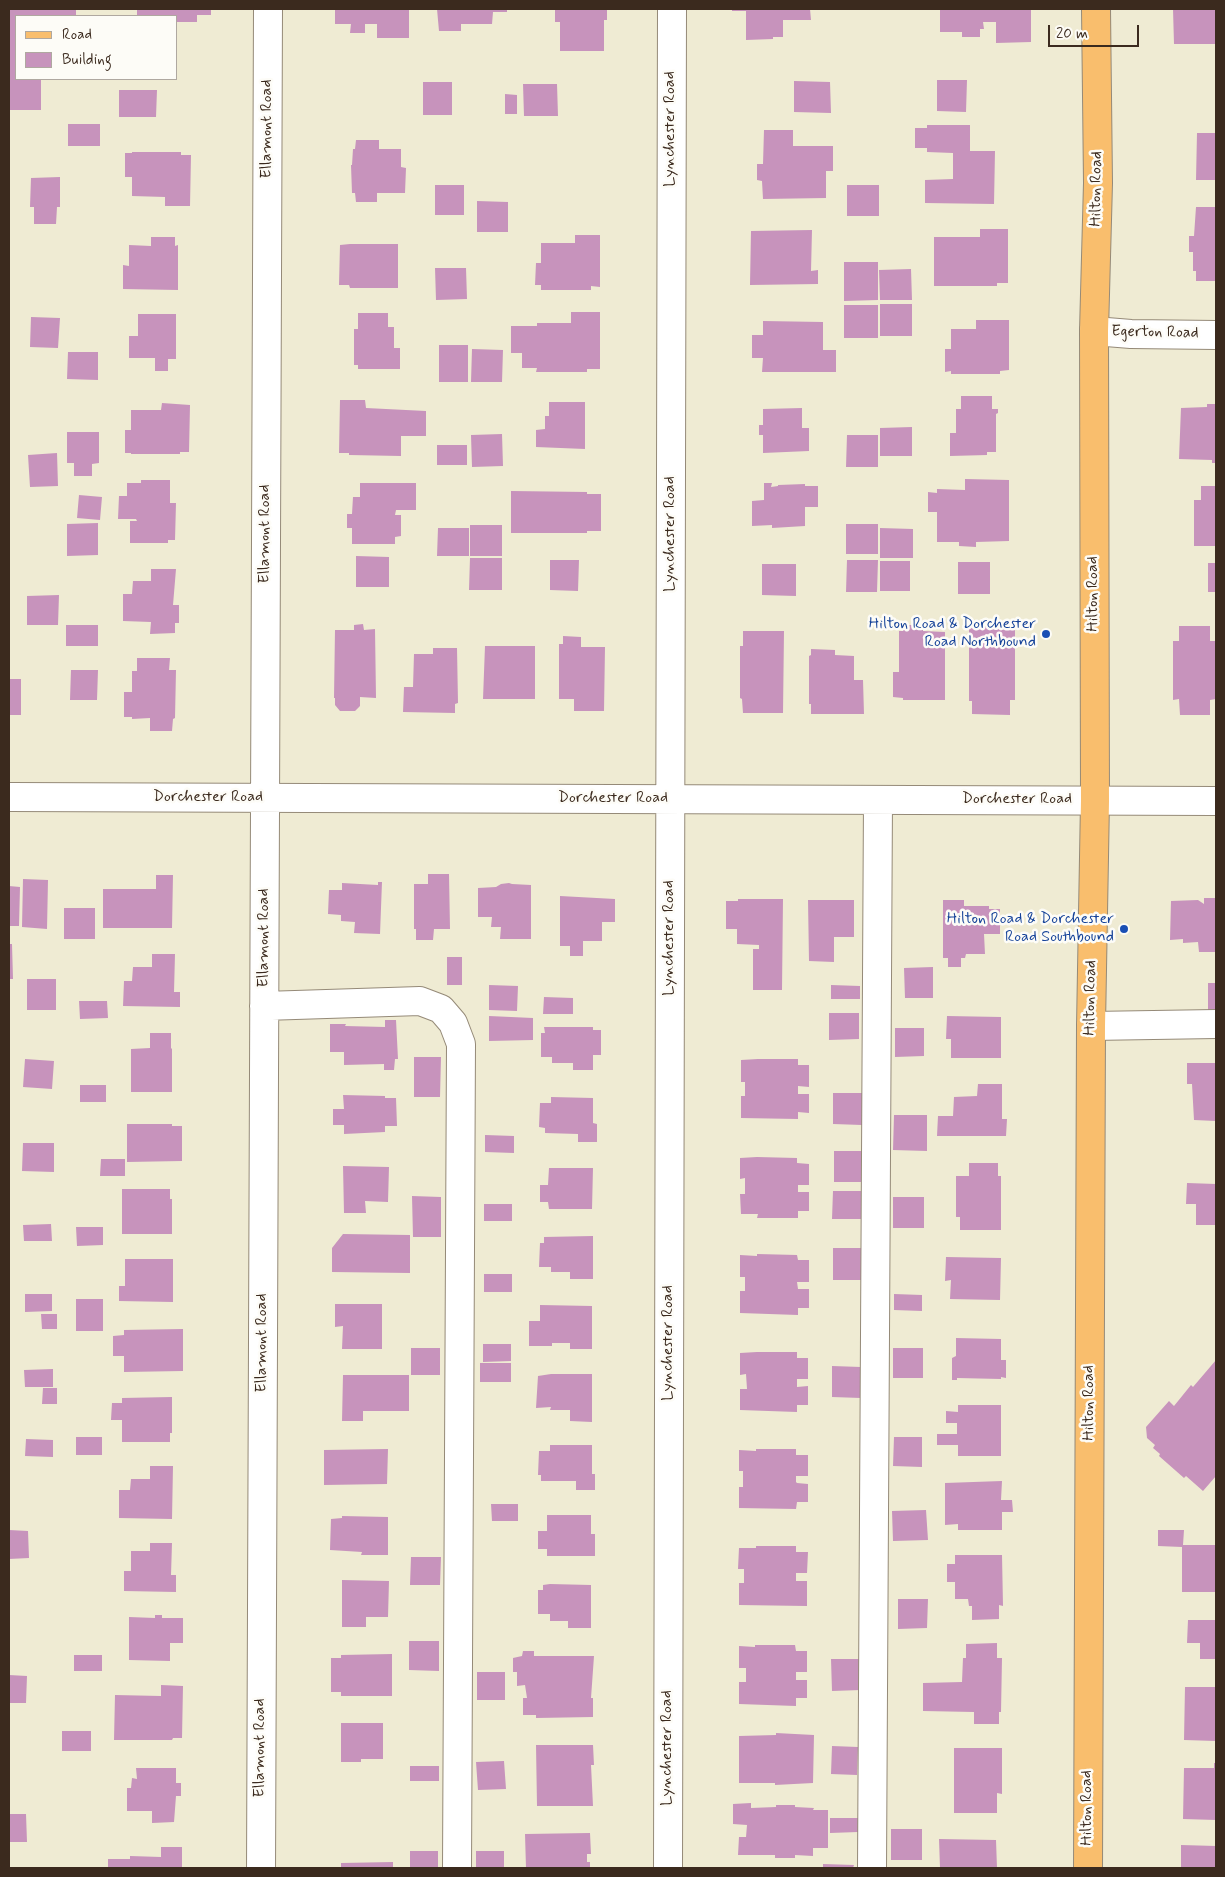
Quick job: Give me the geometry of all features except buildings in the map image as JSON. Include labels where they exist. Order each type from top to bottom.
[{"type":"main road","name":"Hilton Road","points":[[1088,1868],[1091,1026],[1095,800],[1094,331],[1098,183],[1096,9]]},
{"type":"street","name":"Ellamont Road","points":[[261,1868],[268,9]]},
{"type":"street","name":"Lynchester Road","points":[[668,1868],[672,9]]},
{"type":"street","name":"Egerton Road","points":[[1094,331],[1131,334],[1216,334]]},
{"type":"street","name":"Dorchester Road","points":[[9,797],[1216,801]]},
{"type":"street","points":[[872,1868],[878,800]]},
{"type":"street","points":[[264,1006],[420,1001],[441,1009],[453,1023],[461,1044],[457,1868]]},
{"type":"street","points":[[1091,1026],[1216,1024]]},
{"type":"place","name":"Hilton Road & Dorchester Road Northbound","points":[[1046,634]]},
{"type":"place","name":"Hilton Road & Dorchester Road Southbound","points":[[1124,929]]}]
